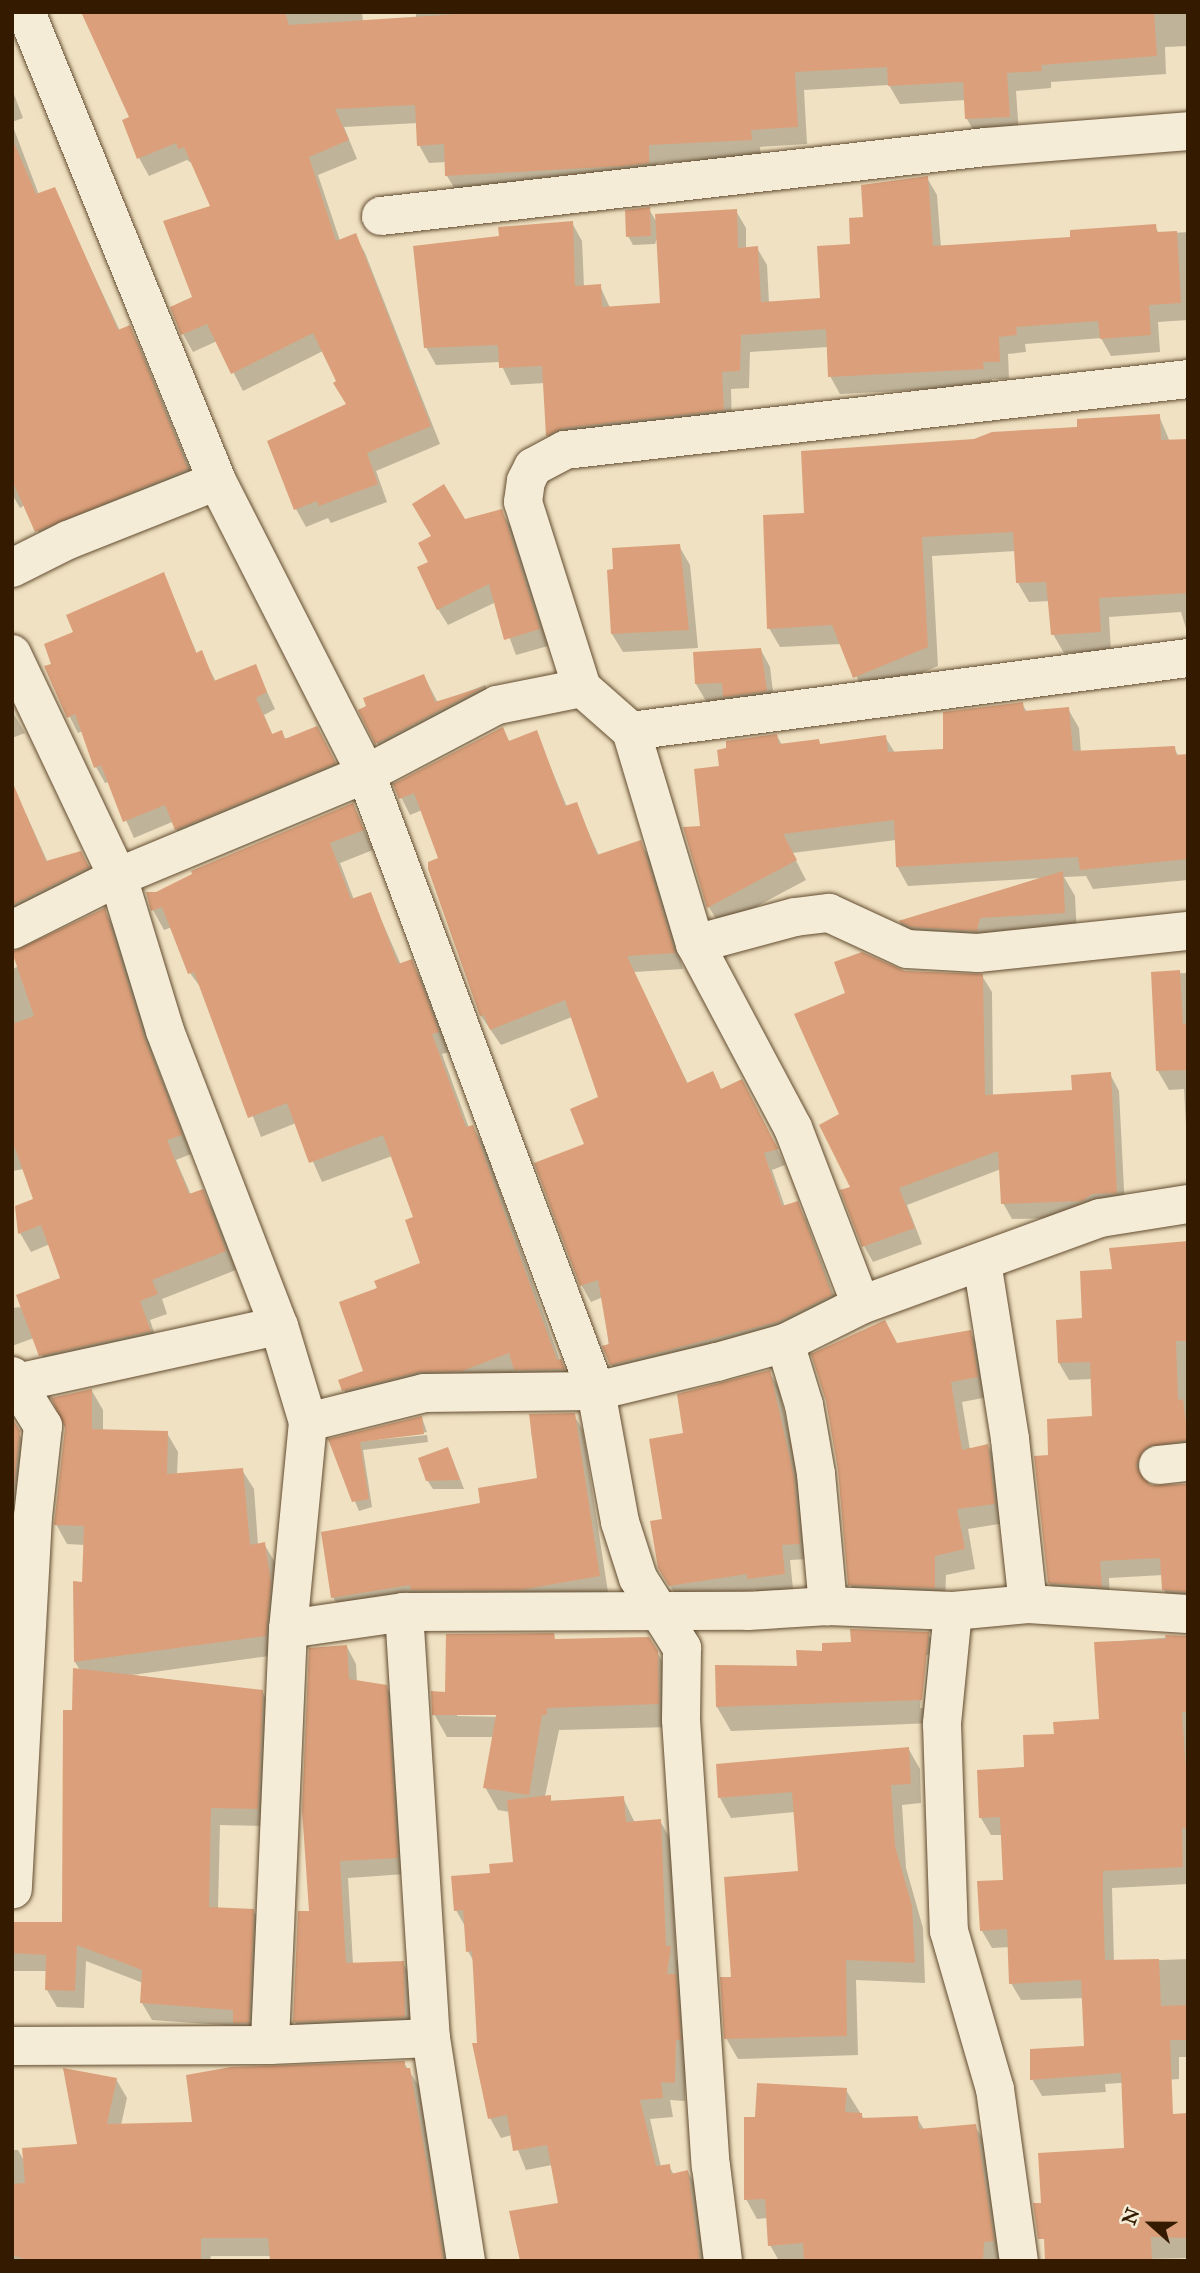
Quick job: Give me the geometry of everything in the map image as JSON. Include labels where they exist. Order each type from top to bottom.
[{"type":"street","points":[[26,12],[217,481],[366,775],[596,1391],[620,1522],[638,1578],[682,1648],[681,1720],[711,2166],[723,2261]]},
{"type":"street","points":[[381,216],[986,147],[1188,131]]},
{"type":"street","points":[[861,1305],[793,1128],[695,944],[631,730],[582,688],[523,502],[533,467],[565,450],[1188,379]]},
{"type":"street","points":[[12,568],[68,540],[217,481]]},
{"type":"street","points":[[12,654],[118,877],[166,1031],[279,1326],[307,1422],[288,1629],[270,2045]]},
{"type":"street","points":[[631,730],[1188,658]]},
{"type":"street","points":[[12,930],[118,877],[366,775],[497,705],[582,688]]},
{"type":"street","points":[[695,944],[795,917],[829,913],[907,949],[978,953],[1188,931]]},
{"type":"street","points":[[307,1422],[425,1393],[596,1391],[785,1343],[861,1305],[1100,1218],[1188,1204]]},
{"type":"street","points":[[982,1262],[1010,1438],[1028,1604]]},
{"type":"street","points":[[13,1889],[33,1517],[43,1426],[14,1381],[279,1326]]},
{"type":"street","points":[[785,1343],[804,1405],[816,1474],[828,1606]]},
{"type":"street","points":[[288,1629],[404,1612],[659,1608],[748,1611],[828,1606],[953,1611],[1028,1604],[1188,1614]]},
{"type":"street","points":[[953,1611],[942,1724],[949,1931],[995,2089],[1019,2261]]},
{"type":"street","points":[[404,1612],[431,2038],[466,2261]]},
{"type":"street","points":[[12,2046],[270,2045],[431,2038]]},
{"type":"building","points":[[81,12],[285,12],[289,25],[489,12],[1154,12],[1157,56],[1041,65],[1042,71],[1007,73],[1010,117],[965,119],[963,82],[888,86],[887,67],[795,72],[798,127],[751,130],[752,140],[649,145],[649,163],[622,166],[445,176],[444,144],[417,146],[415,105],[335,109],[349,140],[309,157],[336,241],[356,233],[431,426],[367,453],[378,484],[319,506],[317,501],[294,510],[267,441],[346,404],[333,383],[336,381],[313,333],[231,374],[207,324],[181,335],[170,307],[192,297],[163,221],[210,206],[184,147],[178,149],[176,143],[137,159],[122,120],[129,117]]},
{"type":"building","points":[[12,138],[36,194],[55,187],[118,330],[130,325],[188,469],[35,532],[12,480]]},
{"type":"building","points":[[928,176],[933,246],[1070,237],[1070,230],[1156,224],[1157,232],[1177,231],[1181,303],[1149,305],[1151,335],[1100,339],[1098,321],[1016,327],[1017,335],[999,337],[1000,362],[983,362],[984,369],[828,377],[826,329],[741,335],[740,371],[722,372],[724,410],[563,428],[546,436],[542,366],[499,368],[498,345],[424,348],[413,246],[499,236],[498,227],[573,221],[575,286],[601,284],[602,307],[660,303],[655,214],[737,209],[738,248],[758,246],[761,302],[820,298],[817,246],[850,244],[849,218],[863,217],[861,185]]},
{"type":"building","points":[[650,207],[651,236],[626,237],[625,210]]},
{"type":"building","points":[[1160,414],[1161,440],[1188,439],[1188,593],[1099,598],[1101,632],[1051,635],[1046,582],[1016,583],[1013,532],[922,537],[928,647],[853,678],[832,625],[767,629],[763,515],[804,513],[801,451],[974,439],[992,432],[1077,427],[1077,419]]},
{"type":"building","points":[[444,484],[465,519],[502,509],[540,629],[504,640],[489,584],[437,610],[417,567],[428,562],[418,543],[431,536],[412,504]]},
{"type":"building","points":[[680,544],[689,630],[611,634],[607,570],[613,569],[612,548]]},
{"type":"building","points":[[164,572],[196,653],[202,650],[214,681],[256,664],[267,692],[256,698],[272,734],[282,730],[285,739],[317,726],[336,763],[175,830],[165,805],[123,822],[101,765],[94,768],[75,714],[67,718],[44,666],[51,664],[44,644],[73,632],[66,615]]},
{"type":"building","points":[[761,648],[767,691],[723,697],[722,683],[695,684],[693,652]]},
{"type":"building","points":[[424,674],[435,702],[486,686],[375,744],[358,710],[366,706],[363,698]]},
{"type":"building","points":[[1023,702],[1024,711],[1069,707],[1073,751],[1175,746],[1176,755],[1188,754],[1188,859],[1080,870],[1078,857],[896,867],[894,820],[783,834],[797,860],[707,908],[683,827],[700,826],[694,769],[719,766],[717,750],[726,748],[726,741],[777,734],[779,744],[819,739],[820,744],[886,735],[888,752],[943,749],[943,712]]},
{"type":"building","points":[[503,727],[509,741],[537,730],[565,806],[577,802],[597,855],[641,840],[675,953],[627,956],[687,1083],[713,1071],[721,1089],[742,1079],[778,1149],[764,1153],[782,1206],[798,1201],[832,1295],[777,1322],[610,1365],[602,1346],[609,1344],[598,1280],[580,1286],[534,1163],[584,1144],[570,1109],[598,1097],[565,1000],[490,1030],[484,1015],[480,1016],[428,869],[428,862],[438,858],[414,793],[399,799],[393,784]]},
{"type":"building","points":[[12,781],[46,861],[81,851],[89,867],[12,905]]},
{"type":"building","points":[[353,803],[364,830],[330,843],[351,899],[371,892],[398,964],[412,959],[439,1032],[432,1034],[466,1127],[473,1125],[557,1360],[561,1359],[565,1369],[514,1370],[509,1353],[462,1371],[419,1372],[342,1391],[338,1380],[363,1371],[339,1302],[377,1288],[374,1281],[420,1263],[405,1220],[413,1217],[383,1135],[309,1163],[287,1103],[248,1118],[194,972],[188,974],[162,907],[151,911],[146,892],[156,892],[192,874],[191,871]]},
{"type":"building","points":[[1063,871],[1065,913],[980,918],[977,931],[912,927],[898,921]]},
{"type":"building","points":[[105,908],[144,1037],[182,1135],[167,1140],[189,1194],[203,1189],[226,1251],[152,1280],[158,1294],[140,1301],[151,1331],[39,1356],[16,1295],[60,1278],[41,1225],[18,1234],[15,1206],[33,1199],[12,1140],[12,1024],[34,1016],[12,952]]},
{"type":"building","points":[[862,952],[905,971],[983,974],[985,1095],[1072,1090],[1071,1075],[1111,1072],[1117,1193],[1092,1194],[1082,1201],[1001,1204],[998,1151],[899,1188],[915,1228],[862,1247],[840,1190],[850,1187],[819,1125],[839,1114],[794,1014],[845,993],[834,962]]},
{"type":"building","points":[[1180,970],[1183,1024],[1188,1024],[1188,1070],[1156,1071],[1151,972]]},
{"type":"building","points":[[1188,1241],[1188,1341],[1176,1341],[1178,1400],[1183,1399],[1188,1440],[1146,1447],[1136,1466],[1150,1485],[1188,1484],[1188,1592],[1162,1590],[1160,1558],[1100,1561],[1102,1587],[1048,1583],[1034,1456],[1048,1455],[1047,1419],[1092,1416],[1090,1362],[1058,1363],[1056,1320],[1082,1318],[1080,1271],[1112,1269],[1109,1248]]},
{"type":"building","points":[[885,1320],[897,1343],[971,1330],[978,1377],[951,1382],[962,1450],[988,1444],[995,1504],[957,1509],[965,1549],[935,1556],[935,1588],[848,1585],[838,1470],[826,1401],[811,1354]]},
{"type":"building","points":[[770,1370],[794,1477],[800,1544],[782,1545],[785,1574],[747,1579],[747,1574],[669,1586],[658,1568],[650,1521],[662,1519],[649,1439],[683,1433],[677,1394]]},
{"type":"building","points":[[92,1389],[92,1429],[168,1431],[167,1474],[243,1468],[250,1545],[265,1542],[271,1583],[266,1636],[74,1662],[73,1581],[82,1582],[84,1526],[54,1525],[65,1428],[51,1398]]},
{"type":"building","points":[[575,1413],[600,1576],[520,1590],[411,1590],[410,1585],[331,1598],[321,1532],[480,1503],[478,1488],[537,1478],[529,1414]]},
{"type":"building","points":[[422,1416],[424,1434],[360,1442],[369,1499],[352,1502],[328,1439]]},
{"type":"building","points":[[12,1418],[20,1431],[12,1505]]},
{"type":"building","points":[[448,1447],[460,1480],[426,1481],[418,1458]]},
{"type":"building","points":[[850,1629],[929,1632],[922,1700],[716,1707],[715,1665],[797,1666],[796,1650],[822,1651],[822,1643],[851,1642]]},
{"type":"building","points":[[554,1633],[555,1639],[649,1637],[658,1651],[659,1704],[547,1708],[547,1715],[542,1715],[529,1795],[483,1788],[496,1715],[432,1715],[431,1691],[445,1692],[446,1634]]},
{"type":"building","points":[[1165,1635],[1188,1636],[1188,1712],[1182,1712],[1188,1799],[1188,1828],[1182,1828],[1183,1867],[1103,1871],[1105,1960],[1159,1959],[1161,2006],[1188,2005],[1188,2040],[1170,2040],[1173,2114],[1188,2113],[1188,2238],[1151,2237],[1152,2261],[1045,2261],[1044,2239],[1038,2239],[1033,2203],[1041,2203],[1038,2153],[1124,2148],[1121,2073],[1030,2080],[1030,2049],[1084,2046],[1081,1980],[1009,1984],[1007,1929],[980,1931],[977,1881],[1003,1880],[1000,1817],[979,1818],[977,1770],[1024,1767],[1023,1735],[1054,1734],[1053,1722],[1099,1719],[1094,1642],[1166,1639]]},
{"type":"building","points":[[347,1645],[349,1679],[387,1685],[398,1858],[340,1861],[346,1963],[404,1961],[405,2017],[293,2022],[298,1911],[309,1911],[302,1810],[309,1648]]},
{"type":"building","points":[[73,1668],[263,1690],[258,1809],[211,1808],[209,1907],[254,1909],[249,2023],[233,2023],[233,2010],[140,2003],[142,1970],[77,1945],[75,1991],[45,1990],[46,1955],[12,1953],[12,1922],[62,1922],[63,1710],[72,1710]]},
{"type":"building","points":[[909,1747],[911,1784],[891,1785],[895,1846],[912,1906],[915,1963],[846,1960],[847,2036],[724,2039],[720,1977],[731,1977],[724,1877],[798,1871],[792,1792],[718,1798],[716,1764]]},
{"type":"building","points":[[551,1795],[551,1801],[624,1796],[626,1822],[661,1819],[666,1946],[671,1946],[667,1974],[676,1974],[681,2040],[676,2040],[675,2083],[661,2082],[663,2098],[640,2100],[656,2166],[670,2164],[671,2174],[688,2170],[700,2261],[520,2261],[509,2211],[558,2203],[547,2145],[513,2151],[507,2115],[488,2119],[472,2043],[477,2043],[472,1951],[466,1952],[463,1910],[454,1911],[451,1876],[490,1873],[489,1864],[513,1862],[507,1800]]},
{"type":"building","points":[[405,2061],[405,2068],[410,2068],[444,2261],[270,2261],[268,2238],[201,2238],[201,2259],[30,2261],[12,2255],[12,2184],[25,2183],[22,2148],[77,2144],[63,2068],[117,2078],[107,2124],[192,2122],[186,2075],[231,2067]]},
{"type":"building","points":[[757,2083],[847,2088],[845,2112],[862,2113],[862,2118],[918,2116],[919,2129],[976,2124],[994,2241],[984,2242],[983,2261],[804,2261],[803,2243],[768,2246],[765,2199],[744,2200],[744,2117],[755,2117]]}]
